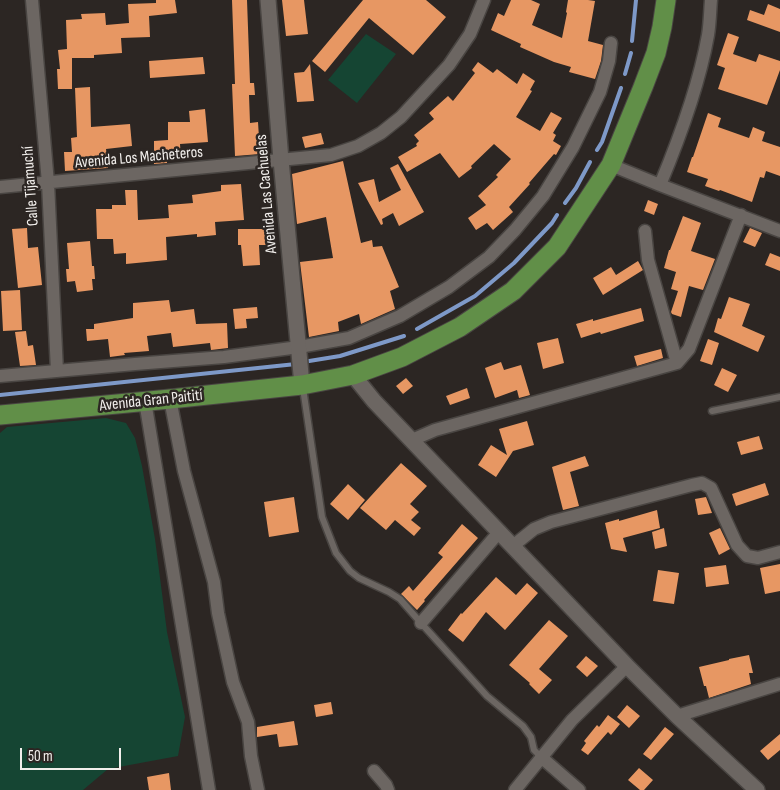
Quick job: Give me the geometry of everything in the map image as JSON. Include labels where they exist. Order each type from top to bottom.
[{"type":"main road","name":"Avenida Gran Paitití","points":[[0,415],[170,399],[302,378],[353,375],[402,357],[460,327],[513,291],[557,247],[611,164],[656,53],[666,0]]},
{"type":"street","name":"Calle Tijamuchí","points":[[32,0],[48,183],[57,371]]},
{"type":"street","name":"Avenida Las Cachuelas","points":[[268,0],[302,378]]},
{"type":"street","name":"Avenida Los Macheteros","points":[[0,188],[281,160],[331,154],[358,146],[381,133],[401,117],[448,65],[470,34],[484,0]]},
{"type":"street","points":[[660,185],[698,81],[708,34],[711,0]]},
{"type":"street","points":[[0,376],[299,351],[349,338],[400,316],[450,287],[489,257],[543,196],[573,147],[600,92],[609,61],[611,43]]},
{"type":"street","points":[[611,164],[780,231]]},
{"type":"street","points":[[412,440],[435,430],[677,363],[689,349],[741,215]]},
{"type":"street","points":[[645,231],[648,260],[677,363]]},
{"type":"street","points":[[353,375],[374,400],[628,666],[677,716],[757,790]]},
{"type":"street","points":[[170,399],[184,471],[214,582],[218,613],[233,682],[248,722],[251,756],[258,790]]},
{"type":"street","points":[[145,401],[209,790]]},
{"type":"street","points":[[514,545],[534,529],[551,522],[702,483],[711,488],[737,545],[747,556],[758,558],[780,552]]},
{"type":"street","points":[[420,623],[500,532]]},
{"type":"street","points":[[515,790],[572,720],[628,666]]},
{"type":"street","points":[[677,716],[780,684]]},
{"type":"street","points":[[541,757],[578,790]]},
{"type":"street","points":[[374,771],[388,790]]},
{"type":"lane","points":[[302,378],[322,518],[336,553],[350,571],[359,578],[400,599],[487,696],[524,726],[534,750],[541,757]]},
{"type":"lane","points":[[712,411],[780,397]]},
{"type":"green space","points":[[366,34],[396,54],[357,103],[328,80]]},
{"type":"green space","points":[[106,418],[126,423],[135,438],[142,466],[155,539],[167,632],[185,717],[178,756],[108,769],[83,790],[0,790],[0,433],[7,427]]},
{"type":"building","points":[[156,0],[175,0],[177,13],[149,16],[150,37],[121,38],[122,53],[94,55],[94,58],[72,58],[72,89],[58,89],[57,69],[60,69],[58,50],[67,49],[66,20],[82,19],[81,14],[105,13],[106,25],[129,23],[128,4],[156,3]]},
{"type":"building","points":[[232,0],[247,0],[250,83],[254,83],[255,95],[249,95],[250,123],[258,122],[260,154],[235,156],[232,84],[235,84]]},
{"type":"building","points":[[282,0],[304,0],[308,34],[286,36]]},
{"type":"building","points":[[363,0],[426,0],[446,17],[413,55],[369,18],[325,72],[312,61]]},
{"type":"building","points":[[511,0],[531,0],[540,4],[532,25],[562,38],[568,0],[595,1],[588,41],[603,45],[601,61],[595,79],[569,72],[571,67],[554,62],[520,47],[521,44],[491,30],[498,13],[504,16]]},
{"type":"building","points":[[768,4],[780,9],[780,32],[747,20],[750,10],[764,15]]},
{"type":"building","points":[[728,33],[739,37],[733,54],[756,62],[759,54],[780,61],[780,70],[767,105],[718,89],[725,68],[717,65]]},
{"type":"building","points":[[203,57],[205,74],[150,78],[149,61]]},
{"type":"building","points":[[478,62],[493,73],[497,69],[517,84],[523,73],[535,81],[530,90],[532,91],[516,117],[540,131],[551,112],[562,118],[553,133],[556,135],[553,141],[561,146],[556,155],[554,154],[509,207],[513,212],[493,230],[487,223],[476,230],[468,218],[486,205],[478,196],[498,177],[496,175],[511,159],[494,144],[471,166],[472,168],[459,178],[440,153],[407,172],[398,157],[417,146],[416,144],[419,141],[414,135],[434,119],[429,113],[448,96],[453,101],[475,73],[472,70]]},
{"type":"building","points":[[310,64],[314,101],[297,102],[294,73],[304,72]]},
{"type":"building","points":[[90,87],[91,127],[130,124],[132,146],[106,149],[108,168],[65,171],[64,152],[72,152],[71,138],[77,137],[75,88]]},
{"type":"building","points":[[205,109],[208,142],[180,144],[181,159],[167,160],[167,163],[154,164],[154,141],[168,140],[168,122],[190,122],[189,111]]},
{"type":"building","points":[[708,113],[721,118],[718,127],[749,138],[753,127],[765,132],[762,141],[780,147],[780,176],[766,171],[764,178],[760,177],[752,202],[705,186],[708,179],[687,172]]},
{"type":"building","points":[[321,133],[324,144],[305,148],[302,137]]},
{"type":"building","points":[[343,161],[361,243],[372,240],[373,247],[382,246],[399,287],[390,291],[395,309],[361,324],[359,314],[338,322],[339,331],[309,337],[300,262],[333,258],[326,217],[297,224],[292,174]]},
{"type":"building","points":[[398,164],[424,212],[399,226],[393,213],[382,219],[383,224],[381,225],[358,183],[374,179],[379,202],[401,190],[390,168]]},
{"type":"building","points":[[241,184],[244,220],[215,222],[216,235],[197,237],[197,234],[166,237],[167,260],[126,264],[126,253],[114,254],[113,239],[97,239],[96,209],[112,209],[112,205],[126,205],[125,190],[137,190],[138,220],[169,218],[168,205],[193,203],[192,195],[221,191],[221,185]]},
{"type":"building","points":[[648,200],[658,204],[654,215],[644,211]]},
{"type":"building","points":[[683,216],[701,223],[691,251],[715,259],[703,290],[689,286],[681,317],[671,312],[678,291],[671,289],[676,272],[664,268]]},
{"type":"building","points":[[27,228],[28,248],[38,247],[42,285],[18,288],[12,229]]},
{"type":"building","points":[[750,228],[762,233],[755,247],[743,242]]},
{"type":"building","points":[[238,229],[265,229],[266,245],[259,245],[260,265],[243,266],[241,245],[238,245]]},
{"type":"building","points":[[90,241],[95,279],[92,279],[93,290],[77,292],[75,281],[67,282],[66,269],[69,269],[67,243]]},
{"type":"building","points":[[770,253],[780,257],[780,271],[765,265]]},
{"type":"building","points":[[638,261],[643,270],[603,295],[593,278],[611,267],[616,275]]},
{"type":"building","points":[[20,290],[22,330],[3,331],[1,291]]},
{"type":"building","points":[[729,297],[750,304],[742,326],[765,336],[758,352],[714,332],[718,318],[721,319]]},
{"type":"building","points":[[169,300],[171,312],[194,309],[196,324],[227,323],[228,348],[211,350],[210,343],[173,347],[171,333],[147,336],[149,351],[124,353],[125,355],[110,357],[108,339],[87,341],[86,329],[94,329],[94,324],[133,318],[133,303]]},
{"type":"building","points":[[257,307],[258,318],[246,319],[247,328],[235,329],[233,309]]},
{"type":"building","points":[[641,308],[644,321],[581,338],[576,324]]},
{"type":"building","points":[[26,331],[28,346],[33,345],[36,365],[20,366],[15,332]]},
{"type":"building","points":[[558,338],[564,363],[543,369],[537,343]]},
{"type":"building","points":[[708,339],[719,343],[712,365],[700,361]]},
{"type":"building","points":[[661,349],[663,358],[637,366],[634,356]]},
{"type":"building","points":[[501,362],[504,370],[521,365],[530,395],[519,398],[517,390],[495,398],[485,368]]},
{"type":"building","points":[[722,368],[737,375],[728,392],[714,385]]},
{"type":"building","points":[[406,378],[413,386],[403,394],[396,386]]},
{"type":"building","points":[[467,388],[470,398],[450,405],[446,396]]},
{"type":"building","points":[[527,421],[534,445],[513,451],[496,477],[478,465],[491,445],[507,455],[499,429]]},
{"type":"building","points":[[759,436],[763,449],[741,455],[737,442]]},
{"type":"building","points":[[585,456],[589,466],[570,472],[579,506],[563,510],[552,467]]},
{"type":"building","points":[[401,463],[427,486],[410,504],[419,512],[411,520],[421,528],[414,536],[395,520],[386,530],[360,508]]},
{"type":"building","points":[[765,483],[769,495],[736,506],[732,494]]},
{"type":"building","points":[[348,484],[365,500],[348,520],[330,504]]},
{"type":"building","points":[[294,497],[299,532],[269,537],[264,502]]},
{"type":"building","points":[[706,497],[712,513],[698,515],[695,499]]},
{"type":"building","points":[[657,510],[660,528],[623,538],[627,552],[611,549],[605,523]]},
{"type":"building","points":[[462,524],[478,538],[417,610],[401,594],[409,586],[413,591],[443,557],[438,553]]},
{"type":"building","points":[[664,528],[667,546],[655,549],[652,532]]},
{"type":"building","points":[[720,528],[730,549],[719,555],[709,533]]},
{"type":"building","points":[[780,564],[780,591],[765,594],[760,568]]},
{"type":"building","points":[[726,565],[729,584],[706,587],[704,568]]},
{"type":"building","points":[[658,570],[679,573],[674,604],[653,601]]},
{"type":"building","points":[[496,577],[516,595],[527,583],[538,593],[505,630],[486,612],[463,642],[448,630],[461,613]]},
{"type":"building","points":[[549,620],[568,636],[539,669],[552,680],[539,694],[530,683],[509,665]]},
{"type":"building","points":[[749,655],[753,673],[749,673],[751,684],[709,698],[699,667]]},
{"type":"building","points":[[586,656],[598,666],[587,677],[576,667]]},
{"type":"building","points":[[331,702],[333,714],[316,717],[314,705]]},
{"type":"building","points":[[627,705],[640,716],[629,728],[617,717]]},
{"type":"building","points":[[608,715],[620,724],[611,735],[608,732],[588,755],[581,750],[586,743],[584,741],[597,725],[599,727]]},
{"type":"building","points":[[294,721],[298,745],[279,747],[277,734],[257,737],[257,727]]},
{"type":"building","points":[[665,727],[674,734],[651,760],[643,754]]},
{"type":"building","points":[[780,734],[780,750],[768,760],[760,751]]},
{"type":"building","points":[[639,768],[653,780],[644,790],[640,790],[628,780]]},
{"type":"building","points":[[169,773],[171,790],[149,790],[147,777]]},
{"type":"waterway","points":[[632,41],[636,0]]},
{"type":"waterway","points":[[625,74],[631,53]]},
{"type":"waterway","points":[[597,150],[602,142],[621,88]]},
{"type":"waterway","points":[[565,203],[576,188],[590,162]]},
{"type":"waterway","points":[[417,329],[475,296],[514,263],[552,223],[557,215]]},
{"type":"waterway","points":[[303,362],[340,356],[404,336]]},
{"type":"waterway","points":[[0,395],[296,364]]}]
